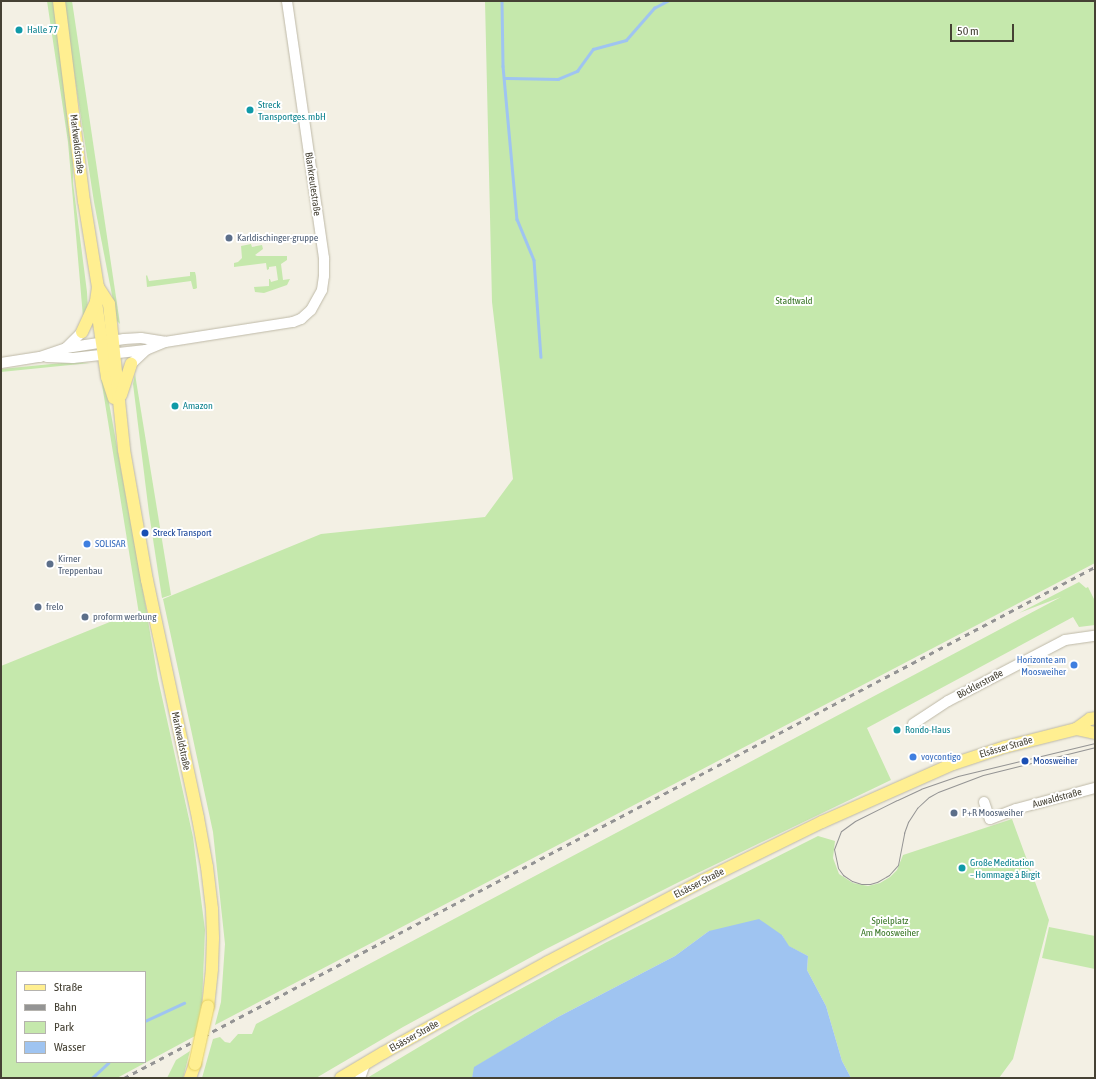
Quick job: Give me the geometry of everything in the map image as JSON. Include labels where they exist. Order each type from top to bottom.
[{"type":"main road","name":"Markwaldstraße","points":[[59,1],[84,201],[98,287],[96,302],[109,347]]},
{"type":"main road","name":"Markwaldstraße","points":[[98,287],[109,304],[109,347],[112,396],[118,404],[124,450],[147,580],[198,818],[212,909],[212,969],[208,1006],[195,1064],[190,1078]]},
{"type":"main road","points":[[82,332],[96,302]]},
{"type":"main road","points":[[118,404],[131,364]]},
{"type":"main road","name":"Elsässer Straße","points":[[341,1078],[548,962],[702,881],[822,822],[959,762],[1005,747],[1090,724]]},
{"type":"street","name":"Blankreutestraße","points":[[131,364],[146,350],[165,342],[293,322],[301,319],[311,310],[322,290],[324,258],[287,1]]},
{"type":"street","points":[[66,348],[82,332]]},
{"type":"street","name":"Blankreutestraße","points":[[109,347],[141,338],[165,342]]},
{"type":"street","name":"Blankreutestraße","points":[[109,347],[146,350]]},
{"type":"street","points":[[1,363],[40,357],[66,348],[109,347]]},
{"type":"street","points":[[40,357],[73,358],[109,347]]},
{"type":"street","name":"Böcklerstraße","points":[[913,724],[948,701],[1065,640],[1082,636],[1095,636]]},
{"type":"street","name":"Auwaldstraße","points":[[984,802],[990,819],[1016,809],[1095,788]]},
{"type":"street","points":[[360,1078],[365,1064]]},
{"type":"green space","points":[[47,1],[53,1],[73,136],[73,183],[87,292],[88,311],[83,317],[68,142]]},
{"type":"green space","points":[[63,1],[72,1],[120,324],[117,321],[94,202]]},
{"type":"green space","name":"Stadtwald","points":[[485,1],[1095,1],[1095,563],[215,1025],[221,1002],[225,944],[213,832],[163,599],[321,534],[485,517],[513,479],[492,302]]},
{"type":"green space","points":[[251,244],[252,247],[262,245],[263,249],[255,255],[257,256],[287,256],[287,260],[281,264],[283,280],[290,279],[287,285],[264,293],[255,292],[254,287],[269,286],[269,279],[271,282],[278,280],[276,266],[269,267],[267,270],[266,263],[234,267],[234,263],[238,262],[242,258],[241,246]]},
{"type":"green space","points":[[190,272],[195,272],[197,288],[195,289],[193,289],[191,281],[147,287],[147,275],[149,281],[190,276]]},
{"type":"green space","points":[[72,362],[90,363],[1,372],[1,369]]},
{"type":"green space","points":[[100,372],[103,374],[108,397],[147,613],[139,614]]},
{"type":"green space","points":[[135,374],[171,595],[162,598],[149,513],[133,384]]},
{"type":"green space","points":[[1079,582],[1086,588],[1088,587],[1095,601],[1095,625],[1079,627],[1073,617],[867,728],[891,780],[679,882],[546,949],[403,1027],[316,1078],[202,1078],[213,1039],[220,1037],[225,1042],[230,1043],[238,1034],[252,1034],[256,1024],[1061,597],[1019,613]]},
{"type":"green space","points":[[132,613],[147,615],[158,679],[193,837],[205,930],[202,1003],[195,1036],[146,1062],[146,971],[16,971],[16,1063],[145,1063],[117,1078],[1,1078],[1,666]]},
{"type":"green space","name":"Spielplatz Am Moosweiher","points":[[1012,819],[1049,920],[1013,1059],[999,1078],[851,1078],[842,1061],[826,1006],[807,970],[808,956],[788,946],[782,935],[709,931],[675,956],[558,1017],[475,1067],[472,1078],[367,1078],[476,1013],[605,943],[818,836],[835,841],[833,858],[839,874],[853,883],[868,886],[880,883],[890,877],[897,870],[903,855]]},
{"type":"green space","points":[[1049,927],[1095,936],[1095,969],[1042,958]]},
{"type":"green space","points":[[190,1051],[183,1078],[167,1078],[176,1060]]},
{"type":"water","points":[[759,919],[782,935],[789,946],[808,956],[807,970],[826,1006],[842,1061],[851,1078],[472,1078],[474,1067],[558,1017],[675,956],[709,931]]},
{"type":"waterway","points":[[502,1],[503,66],[517,219],[534,260],[541,357]]},
{"type":"waterway","points":[[504,78],[558,79],[577,71],[593,49],[626,40],[654,8],[667,1]]},
{"type":"waterway","points":[[146,1021],[184,1003]]},
{"type":"waterway","points":[[92,1078],[108,1063]]},
{"type":"tram line","points":[[1095,743],[958,776],[921,789],[897,800],[855,821],[841,831],[834,849],[838,868],[843,875],[852,881],[861,884],[877,882],[889,875],[898,865],[904,833],[908,822],[917,808],[929,797],[938,792],[983,775],[1095,747]]},
{"type":"railway","points":[[124,1078],[1095,567]]},
{"type":"place","name":"Halle 77","points":[[19,30]]},
{"type":"place","name":"Streck Transportges. mbH","points":[[250,110]]},
{"type":"place","name":"Karldischinger-gruppe","points":[[229,238]]},
{"type":"place","name":"Amazon","points":[[175,406]]},
{"type":"place","name":"Streck Transport","points":[[145,533]]},
{"type":"place","name":"SOLISAR","points":[[87,544]]},
{"type":"place","name":"Kirner Treppenbau","points":[[50,564]]},
{"type":"place","name":"frelo","points":[[38,607]]},
{"type":"place","name":"proform werbung","points":[[85,617]]},
{"type":"place","name":"Horizonte am Moosweiher","points":[[1074,665]]},
{"type":"place","name":"Rondo-Haus","points":[[897,730]]},
{"type":"place","name":"voycontigo","points":[[913,757]]},
{"type":"place","name":"Moosweiher","points":[[1025,761]]},
{"type":"place","name":"P+R Moosweiher","points":[[954,813]]},
{"type":"place","name":"Große Meditation – Hommage à Birgit","points":[[962,868]]}]
